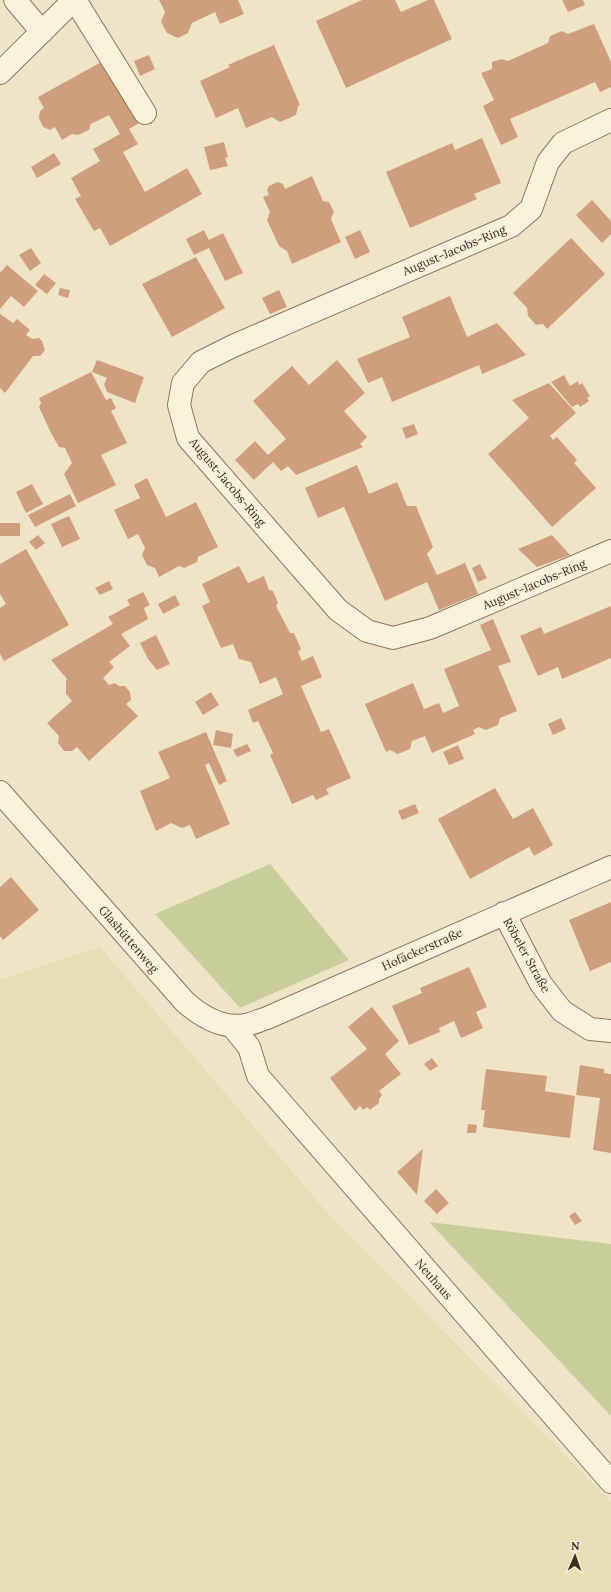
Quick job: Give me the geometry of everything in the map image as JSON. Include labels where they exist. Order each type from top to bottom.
[{"type":"street","points":[[15,0],[42,32]]},
{"type":"street","points":[[0,73],[75,0],[145,113]]},
{"type":"street","name":"August-Jacobs-Ring","points":[[611,120],[563,143],[548,162],[531,210],[511,226],[233,346],[201,362],[183,383],[179,405],[188,438],[338,610],[367,631],[393,638],[430,628],[611,552]]},
{"type":"street","name":"Glashüttenweg","points":[[0,792],[185,1002],[197,1014],[213,1022],[232,1026]]},
{"type":"street","name":"Hofäckerstraße","points":[[232,1026],[246,1025],[267,1018],[611,867]]},
{"type":"street","name":"Röbeler Straße","points":[[504,913],[540,984],[562,1011],[590,1029],[611,1031]]},
{"type":"street","name":"Neuhaus","points":[[232,1026],[249,1048],[258,1076],[611,1482]]},
{"type":"shaded area","points":[[100,947],[325,1210],[611,1502],[611,1592],[0,1592],[0,980]]},
{"type":"green space","points":[[270,864],[349,960],[240,1008],[155,914]]},
{"type":"green space","points":[[429,1222],[611,1244],[611,1416]]},
{"type":"building","points":[[159,0],[238,0],[244,14],[220,24],[215,12],[192,23],[188,33],[178,38],[167,33],[161,22],[165,12]]},
{"type":"building","points":[[362,0],[395,0],[401,12],[428,0],[434,0],[452,39],[346,88],[316,21]]},
{"type":"building","points":[[562,0],[583,0],[585,5],[568,12]]},
{"type":"building","points":[[594,24],[611,62],[611,87],[600,92],[595,82],[510,119],[518,137],[501,145],[483,106],[494,100],[481,73],[492,69],[492,62],[501,59],[508,61],[548,43],[550,36],[562,31],[568,34]]},
{"type":"building","points":[[274,45],[300,105],[298,106],[296,115],[280,122],[272,117],[246,128],[238,108],[216,118],[200,81],[230,67],[228,65]]},
{"type":"building","points":[[149,55],[155,69],[140,76],[134,61]]},
{"type":"building","points":[[105,60],[141,122],[129,129],[138,144],[123,152],[145,192],[187,168],[202,194],[110,246],[100,228],[94,231],[75,199],[81,196],[71,178],[100,161],[93,149],[120,134],[109,115],[91,124],[89,130],[78,135],[72,134],[62,140],[55,127],[50,130],[43,127],[39,118],[40,111],[44,108],[38,97]]},
{"type":"building","points":[[482,138],[501,183],[474,194],[477,199],[410,228],[386,172],[452,143],[455,150]]},
{"type":"building","points":[[224,142],[228,157],[225,158],[228,166],[210,170],[204,147]]},
{"type":"building","points":[[54,153],[61,164],[37,178],[31,167]]},
{"type":"building","points":[[312,176],[323,201],[329,202],[334,212],[331,219],[341,242],[292,264],[287,251],[279,246],[267,220],[270,212],[263,197],[269,195],[267,190],[269,186],[278,182],[283,184],[285,189]]},
{"type":"building","points":[[592,200],[611,221],[611,234],[602,243],[576,215]]},
{"type":"building","points":[[204,230],[209,240],[223,233],[243,273],[225,281],[209,248],[194,255],[186,239]]},
{"type":"building","points":[[360,230],[370,252],[355,259],[345,237]]},
{"type":"building","points":[[571,238],[605,274],[547,329],[543,324],[536,325],[528,316],[527,308],[513,293]]},
{"type":"building","points":[[31,248],[41,263],[30,271],[19,255]]},
{"type":"building","points":[[196,257],[225,308],[172,337],[142,284]]},
{"type":"building","points":[[7,265],[38,291],[24,307],[11,296],[0,309],[0,273]]},
{"type":"building","points":[[44,274],[56,283],[47,294],[35,285]]},
{"type":"building","points":[[60,288],[70,290],[68,298],[58,295]]},
{"type":"building","points":[[279,290],[287,307],[270,314],[262,298]]},
{"type":"building","points":[[450,296],[467,337],[497,323],[526,355],[482,374],[479,365],[392,402],[382,377],[368,383],[357,359],[410,337],[402,317]]},
{"type":"building","points":[[0,314],[13,323],[17,319],[30,330],[26,335],[32,339],[39,338],[42,341],[45,350],[40,356],[33,356],[5,393],[0,388]]},
{"type":"building","points":[[97,360],[144,377],[135,403],[107,392],[104,384],[107,378],[92,372]]},
{"type":"building","points":[[337,360],[365,393],[344,411],[367,437],[360,444],[363,447],[296,475],[288,466],[281,471],[273,462],[254,480],[235,460],[255,441],[268,455],[286,439],[253,401],[292,366],[309,385]]},
{"type":"building","points":[[91,372],[106,400],[111,398],[116,408],[111,411],[127,443],[101,455],[116,485],[78,503],[64,474],[72,463],[65,448],[59,447],[51,433],[39,407],[41,403],[39,398]]},
{"type":"building","points":[[564,375],[570,386],[578,381],[579,385],[582,383],[590,396],[587,398],[589,401],[580,407],[578,404],[572,407],[551,382]]},
{"type":"building","points":[[549,383],[576,413],[550,436],[553,440],[557,437],[577,460],[574,463],[596,488],[552,527],[488,454],[529,418],[512,400]]},
{"type":"building","points":[[414,424],[418,434],[406,439],[402,428]]},
{"type":"building","points":[[357,465],[369,494],[397,482],[407,506],[416,506],[433,547],[427,554],[437,575],[465,563],[478,594],[439,610],[427,582],[385,601],[344,507],[318,518],[305,488]]},
{"type":"building","points":[[147,478],[166,517],[196,502],[218,547],[198,557],[197,562],[184,568],[179,566],[159,577],[155,568],[147,565],[142,555],[145,548],[138,534],[128,539],[114,510],[140,498],[134,485]]},
{"type":"building","points":[[32,484],[43,504],[26,513],[16,492]]},
{"type":"building","points":[[70,494],[76,506],[35,527],[28,515]]},
{"type":"building","points":[[69,516],[80,539],[62,547],[51,524]]},
{"type":"building","points":[[0,523],[20,523],[20,536],[0,536]]},
{"type":"building","points":[[38,535],[45,543],[36,550],[29,542]]},
{"type":"building","points":[[552,535],[570,555],[537,567],[518,549]]},
{"type":"building","points":[[26,549],[69,625],[4,661],[0,654],[0,608],[6,604],[0,594],[0,564]]},
{"type":"building","points":[[480,564],[487,578],[478,582],[472,568]]},
{"type":"building","points":[[239,566],[248,583],[264,576],[269,590],[273,591],[278,603],[276,606],[290,633],[294,633],[301,649],[298,652],[302,661],[313,656],[322,677],[301,686],[321,732],[329,729],[351,778],[326,789],[329,794],[316,800],[313,795],[292,804],[270,755],[273,753],[258,721],[253,723],[248,710],[283,694],[276,677],[260,684],[251,662],[239,659],[233,644],[221,648],[202,606],[210,602],[202,584]]},
{"type":"building","points":[[109,581],[113,589],[100,595],[95,588]]},
{"type":"building","points":[[143,592],[150,605],[144,608],[148,619],[121,634],[130,646],[109,662],[114,667],[103,678],[109,685],[115,683],[119,686],[125,686],[130,692],[131,700],[126,704],[138,716],[89,761],[77,747],[72,751],[64,751],[58,743],[59,736],[47,723],[72,701],[66,694],[67,679],[51,660],[113,624],[108,617],[130,605],[127,600]]},
{"type":"building","points":[[175,595],[180,605],[163,614],[158,604]]},
{"type":"building","points":[[611,606],[611,658],[562,679],[558,667],[538,676],[520,636],[541,627],[544,634]]},
{"type":"building","points":[[493,619],[511,662],[498,666],[517,711],[500,718],[498,725],[486,730],[479,727],[473,730],[475,734],[432,753],[425,736],[412,741],[410,749],[398,754],[390,750],[386,752],[365,704],[413,683],[424,709],[439,703],[443,713],[459,706],[444,669],[491,650],[480,625]]},
{"type":"building","points":[[156,635],[170,664],[157,670],[148,659],[140,643]]},
{"type":"building","points":[[211,692],[219,705],[203,715],[195,702]]},
{"type":"building","points":[[561,718],[566,729],[553,735],[548,724]]},
{"type":"building","points":[[216,730],[233,734],[231,748],[213,745]]},
{"type":"building","points":[[206,732],[227,781],[219,785],[209,763],[205,765],[230,824],[196,839],[190,825],[182,828],[171,823],[156,831],[140,791],[170,778],[158,752]]},
{"type":"building","points":[[247,744],[251,751],[237,757],[233,750]]},
{"type":"building","points":[[458,745],[464,759],[449,765],[443,752]]},
{"type":"building","points":[[495,788],[513,819],[533,808],[553,845],[534,856],[529,847],[470,879],[438,819]]},
{"type":"building","points":[[415,804],[419,813],[402,820],[398,811]]},
{"type":"building","points":[[11,877],[39,910],[3,940],[0,936],[0,887]]},
{"type":"building","points":[[611,902],[611,962],[590,971],[569,920]]},
{"type":"building","points":[[469,967],[487,1007],[476,1012],[483,1028],[461,1038],[454,1021],[439,1028],[440,1032],[409,1045],[392,1006],[422,993],[420,988]]},
{"type":"building","points":[[372,1007],[399,1041],[385,1054],[401,1074],[379,1091],[382,1095],[379,1099],[379,1103],[370,1110],[367,1107],[363,1110],[360,1106],[355,1111],[330,1078],[367,1049],[348,1027]]},
{"type":"building","points":[[432,1058],[438,1066],[430,1071],[424,1064]]},
{"type":"building","points":[[580,1065],[604,1069],[604,1073],[611,1074],[611,1153],[593,1150],[600,1098],[576,1095]]},
{"type":"building","points":[[486,1069],[547,1076],[545,1091],[575,1096],[570,1138],[483,1127],[485,1110],[481,1110]]},
{"type":"building","points":[[468,1124],[477,1125],[476,1133],[467,1133]]},
{"type":"building","points":[[423,1149],[417,1195],[397,1172]]},
{"type":"building","points":[[436,1189],[449,1203],[437,1214],[424,1201]]},
{"type":"building","points":[[575,1212],[582,1221],[575,1225],[569,1216]]}]
